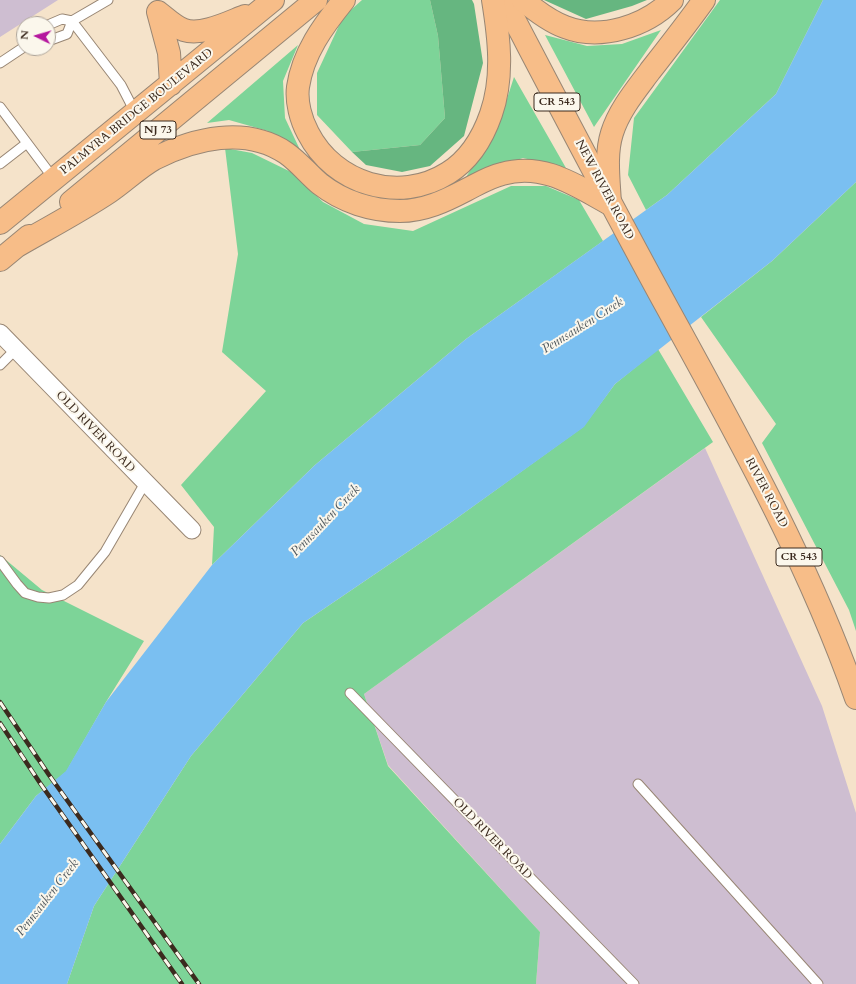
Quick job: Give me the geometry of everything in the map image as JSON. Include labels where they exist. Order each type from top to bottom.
[{"type":"main road","name":"NJ 73","points":[[0,260],[316,0]]},
{"type":"main road","points":[[344,0],[311,47],[302,70],[298,88],[299,106],[304,125],[312,141],[334,166],[350,176],[368,184],[402,188],[418,186],[434,181],[448,173],[462,162],[484,133],[492,113],[499,71],[499,48],[493,0]]},
{"type":"main road","name":"NEW RIVER ROAD","points":[[504,0],[610,204],[706,379]]},
{"type":"main road","points":[[523,0],[539,12],[565,27],[592,32],[624,28],[641,22],[660,10],[672,0]]},
{"type":"main road","points":[[17,246],[109,192],[154,160],[172,151],[202,140],[230,137],[254,139],[277,148],[287,154],[330,192],[352,202],[377,209],[402,211],[428,207],[455,196],[490,178],[524,170],[535,170],[556,176],[610,204],[610,147],[612,134],[617,120],[632,95],[704,0]]},
{"type":"main road","points":[[171,84],[169,53],[158,12],[184,30],[198,32],[207,30],[266,6]]},
{"type":"main road","name":"PALMYRA BRIDGE BOULEVARD","points":[[0,223],[266,6]]},
{"type":"main road","name":"RIVER ROAD","points":[[706,379],[797,553],[828,623],[856,698]]},
{"type":"street","name":"OLD RIVER ROAD","points":[[0,333],[192,530]]},
{"type":"lane","points":[[56,38],[67,34],[72,21],[108,0]]},
{"type":"lane","points":[[56,21],[62,19],[72,21],[121,85],[135,113]]},
{"type":"lane","points":[[0,64],[16,53]]},
{"type":"lane","points":[[0,107],[54,179]]},
{"type":"lane","points":[[0,164],[27,143]]},
{"type":"lane","points":[[0,365],[15,350]]},
{"type":"lane","points":[[0,561],[25,593],[38,597],[49,598],[63,595],[78,585],[105,552],[145,483]]},
{"type":"lane","name":"OLD RIVER ROAD","points":[[350,693],[634,984]]},
{"type":"lane","points":[[638,784],[818,984]]},
{"type":"shaded area","points":[[0,0],[58,0],[33,16],[16,16],[16,27],[0,37]]},
{"type":"shaded area","points":[[705,448],[822,706],[856,813],[856,984],[536,984],[540,932],[388,765],[364,694]]},
{"type":"green space","points":[[362,0],[430,0],[438,36],[445,118],[420,145],[352,152],[317,115],[317,73],[343,17]]},
{"type":"green space","points":[[430,0],[472,0],[474,4],[483,63],[464,136],[430,166],[402,172],[366,165],[352,152],[420,145],[445,118],[438,36]]},
{"type":"green space","points":[[544,0],[647,0],[632,6],[586,19]]},
{"type":"green space","points":[[720,0],[823,0],[776,94],[667,195],[646,210],[628,175],[634,118]]},
{"type":"green space","points":[[661,30],[594,127],[545,35],[587,46],[622,44]]},
{"type":"green space","points":[[298,45],[283,81],[285,118],[301,152],[268,131],[229,120],[207,123]]},
{"type":"green space","points":[[514,77],[566,168],[523,158],[466,177],[497,130]]},
{"type":"green space","points":[[225,148],[252,153],[291,172],[323,202],[364,224],[413,231],[511,186],[546,186],[579,200],[603,241],[466,339],[315,465],[212,565],[214,527],[181,485],[266,391],[222,352],[238,254]]},
{"type":"green space","points":[[856,182],[856,631],[849,610],[762,443],[776,424],[701,317],[772,261]]},
{"type":"green space","points":[[658,349],[713,442],[364,694],[388,766],[540,932],[536,984],[67,984],[94,906],[191,756],[303,623],[450,523],[583,427],[615,384]]},
{"type":"green space","points":[[0,555],[42,590],[144,641],[106,702],[66,772],[36,796],[0,844]]},
{"type":"water","name":"Pennsauken Creek","points":[[823,0],[856,0],[856,182],[772,261],[615,384],[584,427],[450,523],[303,623],[191,756],[94,906],[67,984],[0,984],[0,844],[36,796],[66,771],[106,702],[212,565],[315,465],[466,339],[667,195],[776,94]]},
{"type":"railway","points":[[0,702],[49,775],[199,984]]},
{"type":"railway","points":[[0,723],[40,783],[182,984]]}]
